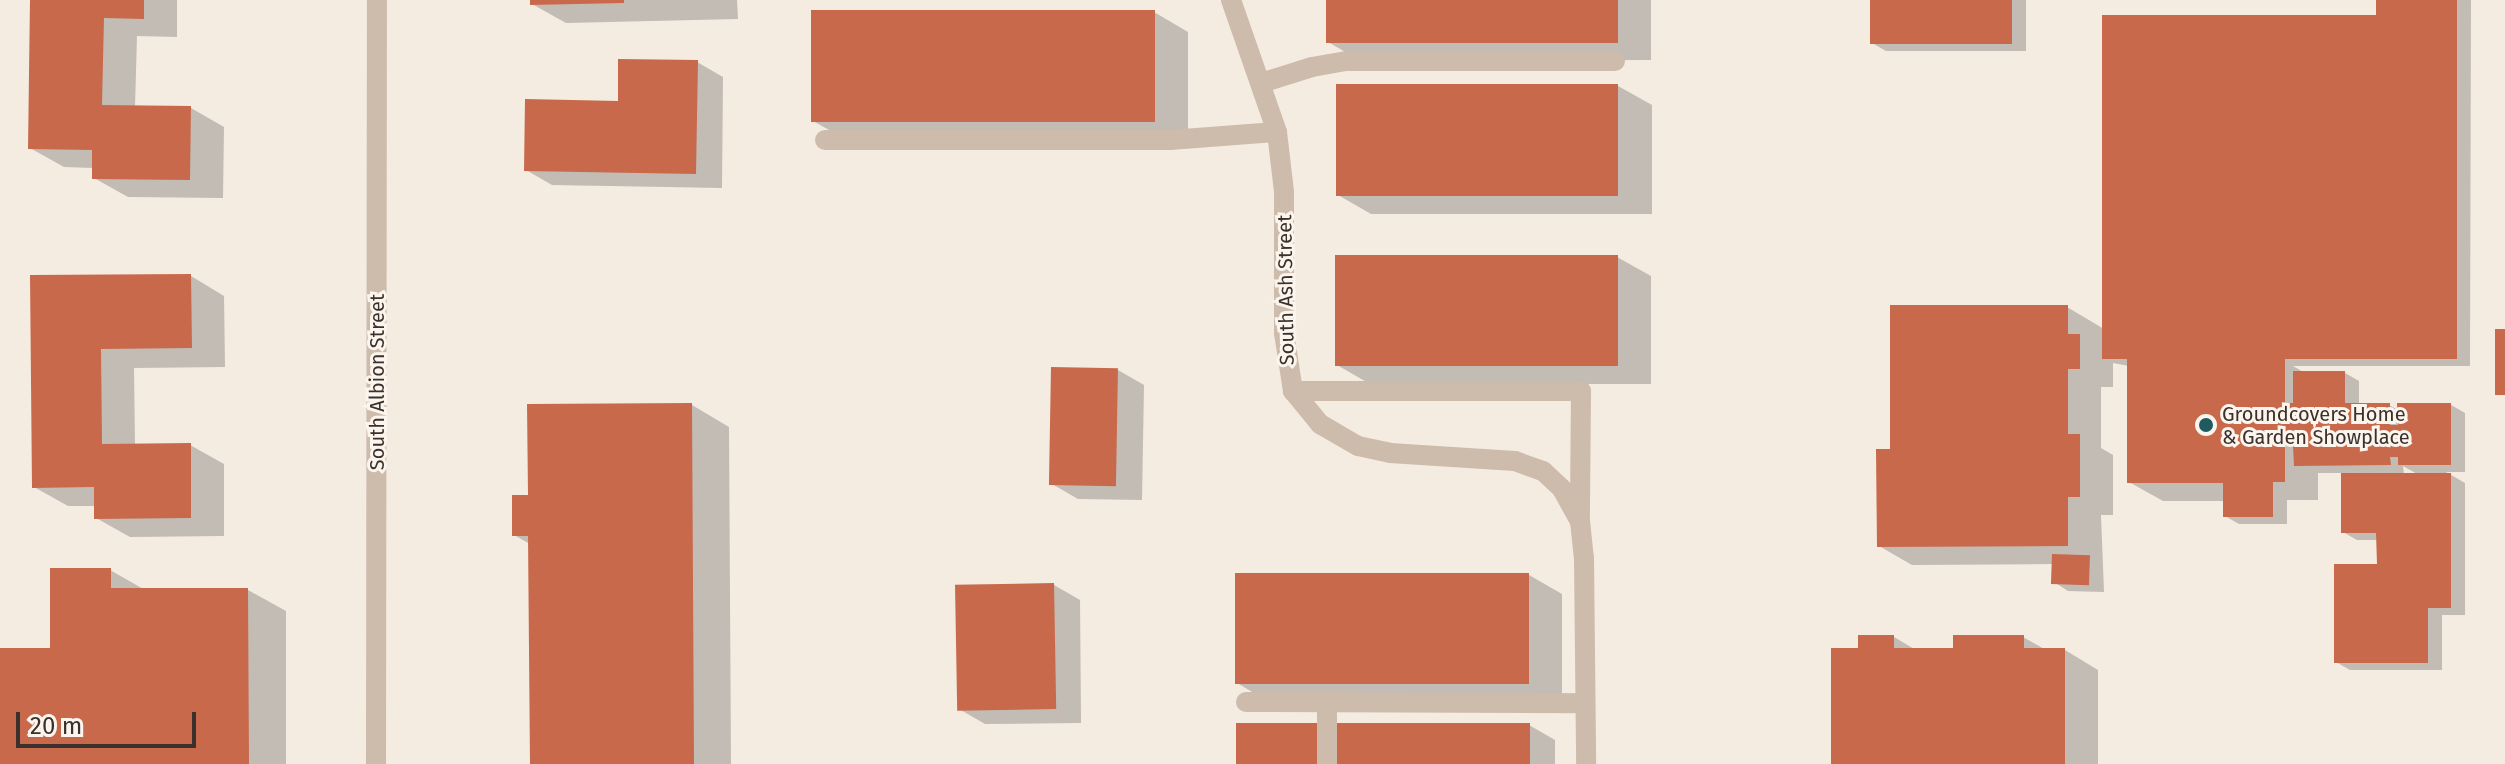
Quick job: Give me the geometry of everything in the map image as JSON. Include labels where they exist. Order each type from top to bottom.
[{"type":"street","name":"South Albion Street","points":[[376,764],[377,0]]},
{"type":"street","name":"South Ash Street","points":[[1231,0],[1277,132],[1284,192],[1284,333],[1293,391],[1320,424],[1358,446],[1390,453],[1491,457],[1543,471],[1562,489],[1580,521],[1586,764]]},
{"type":"street","points":[[1261,83],[1312,67],[1347,61],[1615,61]]},
{"type":"street","points":[[825,140],[1170,140],[1277,132]]},
{"type":"street","points":[[1293,391],[1581,391],[1580,521]]},
{"type":"street","points":[[1246,702],[1585,703]]},
{"type":"street","points":[[1327,702],[1327,764]]},
{"type":"building","points":[[30,0],[144,0],[144,19],[104,18],[102,105],[191,106],[190,180],[92,179],[92,150],[28,149]]},
{"type":"building","points":[[530,0],[624,0],[624,3],[530,5]]},
{"type":"building","points":[[1326,0],[1618,0],[1618,43],[1326,43]]},
{"type":"building","points":[[1870,0],[2012,0],[2012,44],[1870,44]]},
{"type":"building","points":[[2376,0],[2457,0],[2457,359],[2285,359],[2285,403],[2293,403],[2293,371],[2345,371],[2345,403],[2390,403],[2390,425],[2398,425],[2397,403],[2451,403],[2451,465],[2398,465],[2398,457],[2390,457],[2391,465],[2294,466],[2293,446],[2285,446],[2285,482],[2273,482],[2273,517],[2223,517],[2223,483],[2127,483],[2127,359],[2102,359],[2102,15],[2376,15]]},
{"type":"building","points":[[811,10],[1155,10],[1155,122],[811,122]]},
{"type":"building","points":[[618,59],[698,60],[696,174],[524,171],[525,99],[618,101]]},
{"type":"building","points":[[1336,84],[1618,84],[1618,196],[1336,196]]},
{"type":"building","points":[[1335,255],[1618,255],[1618,366],[1335,366]]},
{"type":"building","points":[[191,274],[192,348],[101,349],[102,444],[191,443],[191,518],[94,519],[94,487],[32,488],[30,275]]},
{"type":"building","points":[[1890,305],[2068,305],[2068,334],[2080,334],[2080,369],[2068,369],[2068,434],[2080,434],[2080,497],[2068,497],[2068,546],[1877,547],[1876,449],[1890,449]]},
{"type":"building","points":[[2495,329],[2505,329],[2505,395],[2495,395]]},
{"type":"building","points":[[1051,367],[1118,368],[1116,486],[1049,485]]},
{"type":"building","points":[[692,403],[694,764],[530,764],[528,536],[512,536],[512,495],[528,495],[527,404]]},
{"type":"building","points":[[2341,473],[2451,473],[2451,608],[2428,608],[2428,663],[2334,663],[2334,564],[2377,564],[2376,533],[2341,533]]},
{"type":"building","points":[[2052,554],[2090,555],[2089,585],[2051,584]]},
{"type":"building","points":[[50,568],[111,568],[111,588],[248,588],[249,764],[0,764],[0,648],[50,648]]},
{"type":"building","points":[[1235,573],[1529,573],[1529,684],[1235,684]]},
{"type":"building","points":[[1054,583],[1056,709],[957,711],[955,585]]},
{"type":"building","points":[[1858,635],[1894,635],[1894,648],[1953,648],[1953,635],[2024,635],[2024,648],[2065,648],[2065,764],[1831,764],[1831,648],[1858,648]]},
{"type":"building","points":[[1236,723],[1530,723],[1530,764],[1236,764]]},
{"type":"place","name":"Groundcovers Home & Garden Showplace","points":[[2206,425]]}]
